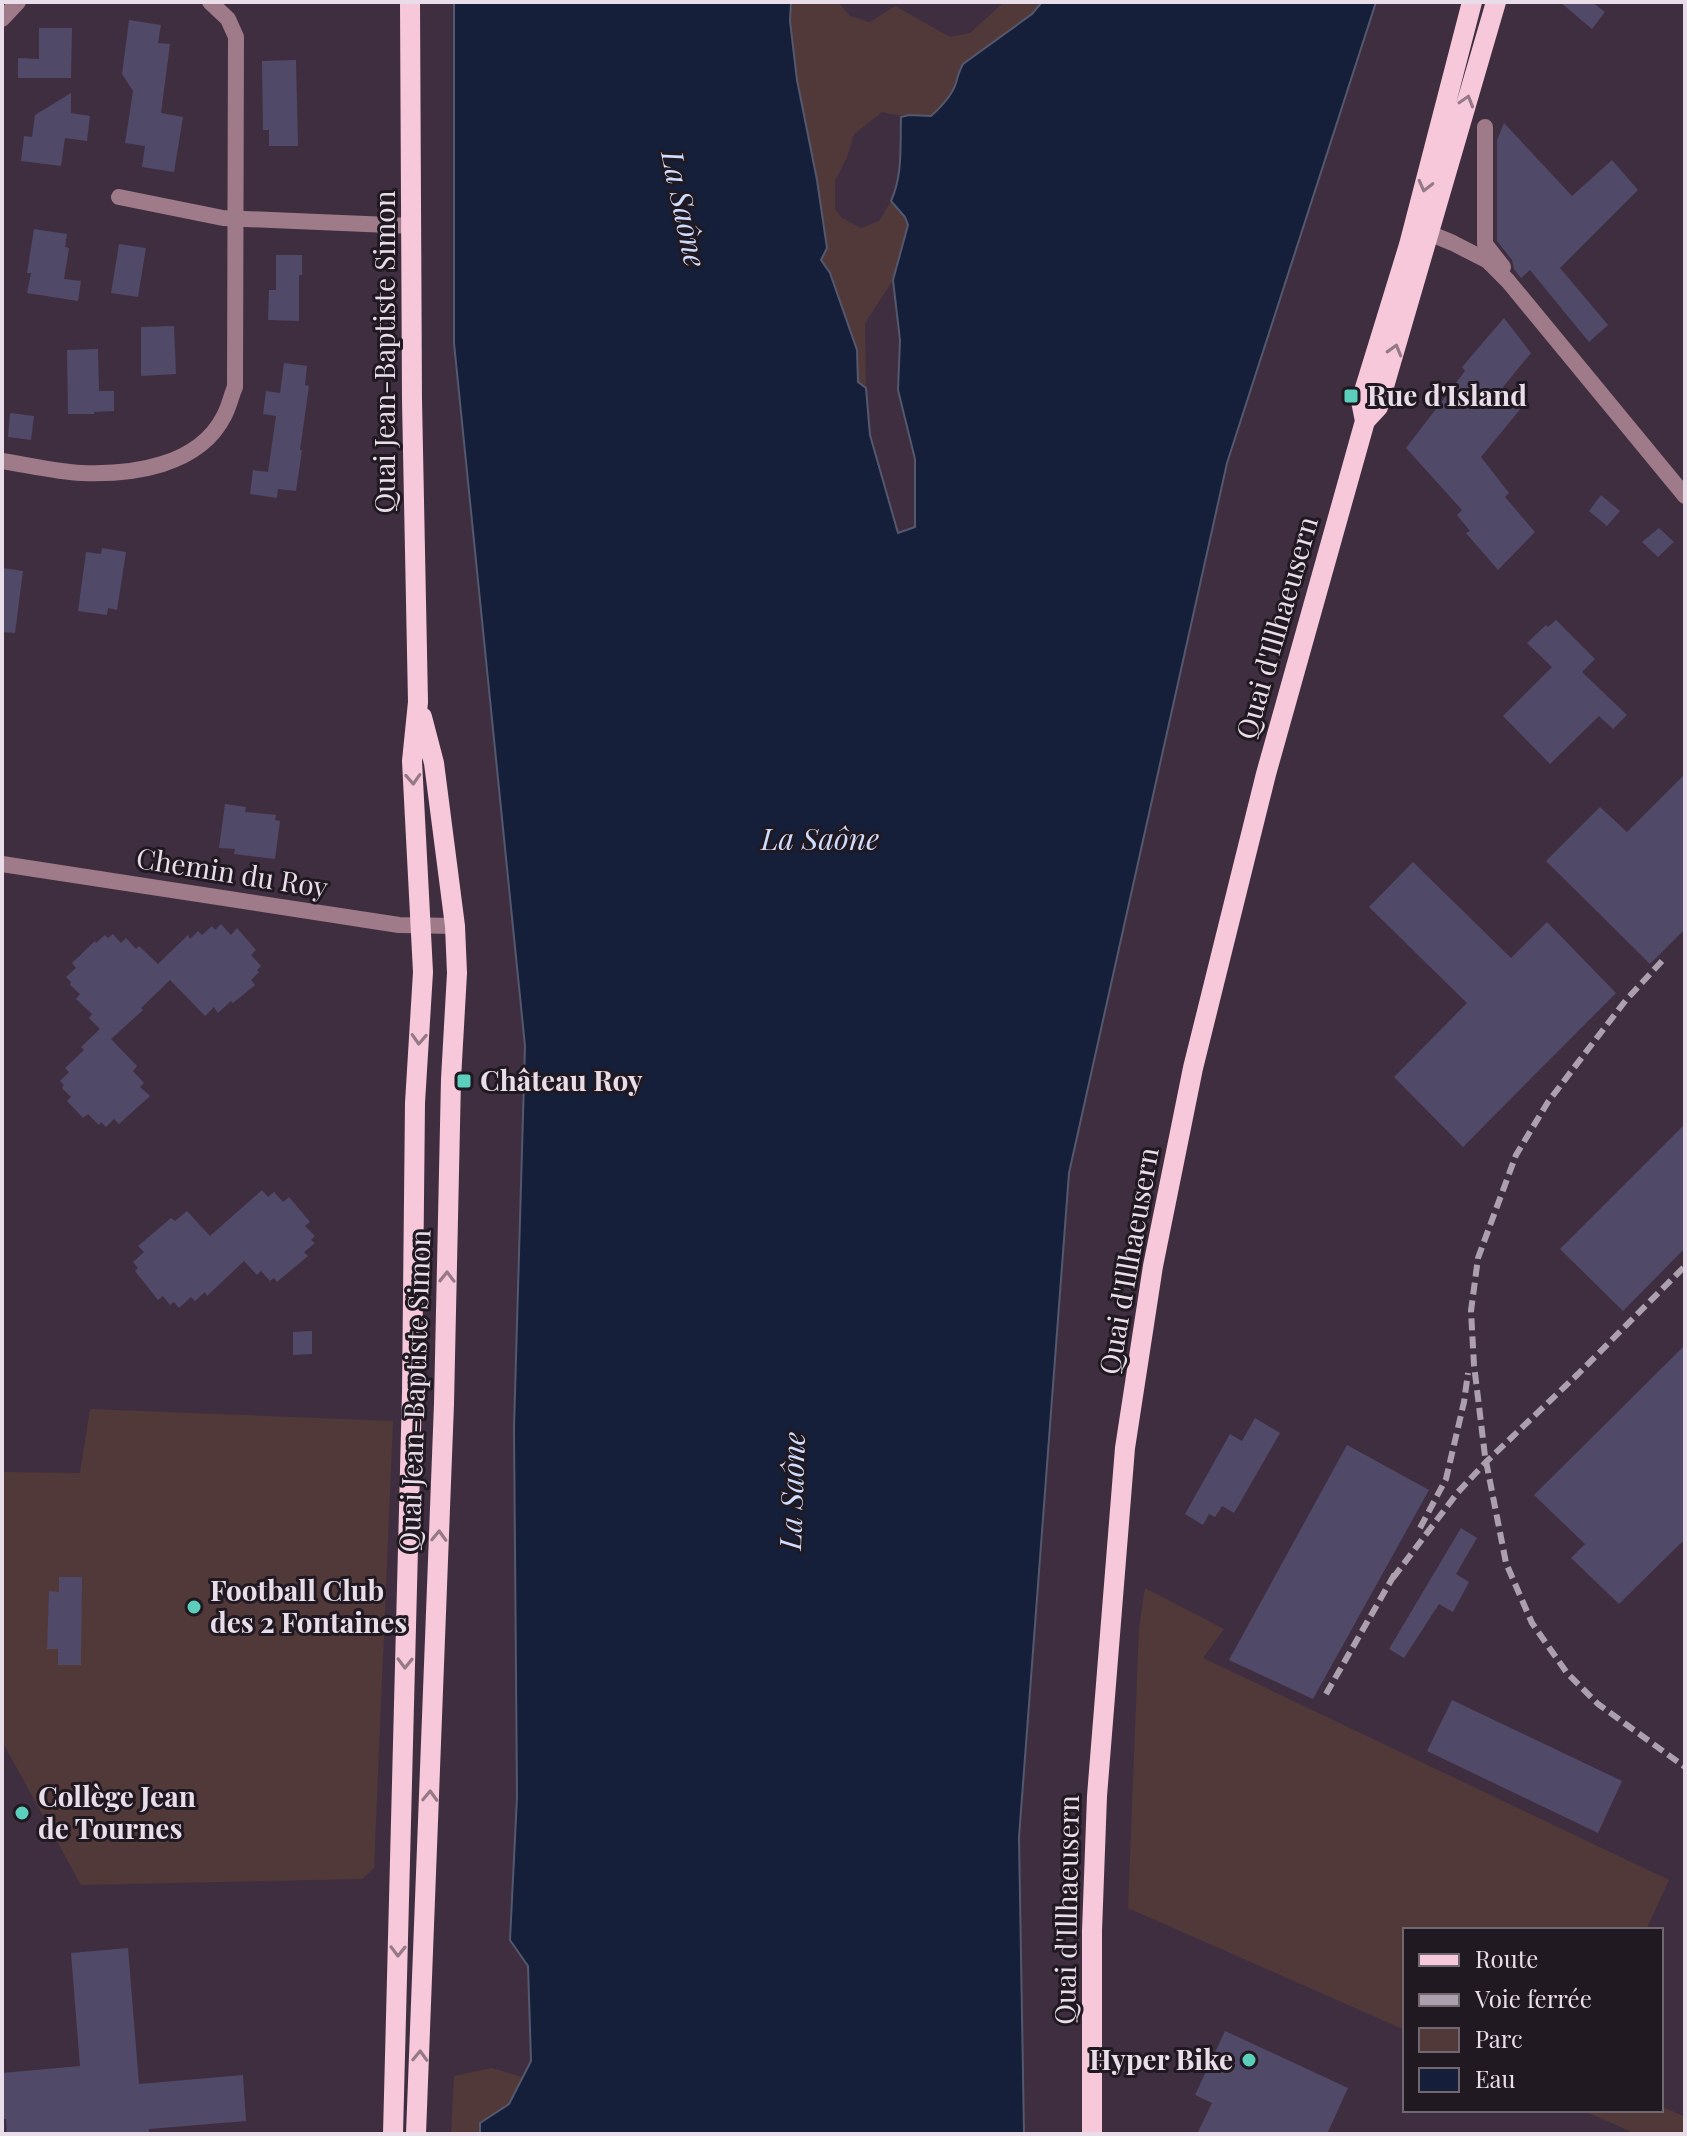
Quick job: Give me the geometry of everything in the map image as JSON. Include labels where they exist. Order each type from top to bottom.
[{"type":"main road","name":"Quai Jean-Baptiste Simon","points":[[393,2134],[412,1392],[415,1117],[423,972],[412,761],[418,702],[412,400],[410,2]]},
{"type":"main road","name":"Quai d'Illhaeusern","points":[[1092,2134],[1092,1931],[1097,1796],[1125,1448],[1153,1266],[1193,1068],[1266,774],[1365,421],[1378,407],[1422,230],[1472,2]]},
{"type":"main road","name":"Quai d'Illhaeusern","points":[[1422,230],[1496,2]]},
{"type":"main road","name":"Quai Jean-Baptiste Simon","points":[[416,2134],[457,973],[455,926],[434,763],[418,702]]},
{"type":"main road","points":[[399,1903],[426,1903]]},
{"type":"street","points":[[2,19],[18,2]]},
{"type":"street","points":[[2,461],[79,473],[116,473],[151,468],[188,454],[211,435],[224,417],[235,387],[236,37],[228,19],[210,2]]},
{"type":"street","points":[[1485,127],[1485,244],[1503,266],[1508,281]]},
{"type":"street","points":[[119,197],[235,219],[413,226]]},
{"type":"street","points":[[1422,230],[1488,261],[1508,281],[1685,496]]},
{"type":"street","name":"Chemin du Roy","points":[[2,864],[399,925],[455,926]]},
{"type":"green space","points":[[791,2],[838,2],[850,16],[870,22],[895,6],[950,37],[970,33],[1004,2],[1042,2],[1032,14],[963,64],[952,92],[931,116],[882,112],[854,134],[835,181],[835,209],[842,218],[861,228],[879,221],[891,201],[908,225],[893,280],[865,323],[866,388],[858,382],[857,350],[831,273],[821,260],[827,248],[797,80],[790,21]]},
{"type":"green space","name":"Football Club des 2 Fontaines","points":[[90,1409],[393,1421],[374,1868],[362,1879],[81,1885],[2,1741],[2,1472],[80,1473]]},
{"type":"green space","points":[[1145,1588],[1224,1629],[1203,1658],[1669,1880],[1647,1928],[1403,1928],[1403,2029],[1128,1908],[1139,1628]]},
{"type":"green space","points":[[492,2068],[522,2077],[509,2104],[480,2123],[480,2134],[451,2134],[454,2076]]},
{"type":"green space","points":[[1663,2107],[1685,2117],[1685,2134],[1636,2134],[1586,2112],[1663,2112]]},
{"type":"water","name":"La Saône","points":[[454,2],[791,2],[790,21],[797,80],[827,248],[821,260],[830,273],[857,350],[858,382],[866,388],[870,435],[898,533],[915,527],[915,459],[898,390],[900,340],[893,280],[908,225],[891,201],[899,171],[901,117],[931,116],[952,92],[963,64],[1032,14],[1042,2],[1376,2],[1227,463],[1069,1173],[1019,1837],[1024,2134],[480,2134],[480,2123],[509,2104],[531,2061],[528,1966],[510,1940],[517,1797],[514,1428],[525,1046],[454,343]]},
{"type":"building","points":[[1560,2],[1592,2],[1605,12],[1592,29]]},
{"type":"building","points":[[129,20],[161,25],[158,43],[170,44],[161,113],[183,117],[174,172],[142,167],[145,146],[125,143],[133,91],[122,74]]},
{"type":"building","points":[[39,28],[72,28],[71,78],[18,78],[18,58],[39,59]]},
{"type":"building","points":[[296,60],[298,146],[269,146],[269,130],[263,130],[262,61]]},
{"type":"building","points":[[71,93],[71,113],[90,116],[87,141],[65,138],[61,166],[21,161],[24,136],[32,137],[35,115]]},
{"type":"building","points":[[1504,123],[1572,196],[1612,160],[1638,190],[1560,268],[1608,325],[1589,342],[1530,270],[1521,278],[1497,241],[1497,140]]},
{"type":"building","points":[[34,229],[67,234],[65,247],[69,248],[64,279],[81,281],[78,301],[27,293]]},
{"type":"building","points":[[119,244],[146,248],[138,297],[111,293]]},
{"type":"building","points":[[276,255],[302,255],[299,321],[268,320],[269,290],[276,290]]},
{"type":"building","points":[[1504,318],[1531,353],[1503,387],[1522,407],[1481,457],[1509,493],[1505,497],[1535,532],[1498,570],[1466,533],[1470,531],[1457,515],[1462,510],[1406,448],[1465,371],[1462,367]]},
{"type":"building","points":[[174,326],[176,374],[141,376],[141,327]]},
{"type":"building","points":[[98,349],[99,391],[114,391],[114,411],[68,414],[67,350]]},
{"type":"building","points":[[284,363],[307,366],[305,385],[309,386],[296,491],[278,489],[277,498],[250,494],[253,470],[268,472],[276,416],[263,414],[266,391],[280,393]]},
{"type":"building","points":[[10,413],[34,416],[31,440],[8,437]]},
{"type":"building","points":[[1601,495],[1620,511],[1607,526],[1589,511]]},
{"type":"building","points":[[1659,528],[1674,542],[1658,557],[1642,542]]},
{"type":"building","points":[[102,548],[126,552],[117,610],[108,608],[107,615],[78,611],[86,552],[101,554]]},
{"type":"building","points":[[3,568],[23,571],[15,633],[2,632]]},
{"type":"building","points":[[1556,620],[1595,659],[1582,672],[1627,715],[1613,729],[1599,716],[1550,764],[1503,716],[1552,667],[1527,643]]},
{"type":"building","points":[[1685,774],[1685,929],[1650,964],[1546,861],[1600,807],[1627,832]]},
{"type":"building","points":[[225,804],[246,807],[245,812],[276,815],[275,820],[280,821],[275,859],[234,854],[235,849],[219,848]]},
{"type":"building","points":[[1413,862],[1511,958],[1547,922],[1616,993],[1463,1147],[1394,1077],[1467,1003],[1369,907]]},
{"type":"building","points":[[221,924],[231,935],[237,928],[256,950],[251,955],[261,966],[251,980],[255,985],[218,1013],[214,1007],[205,1016],[170,980],[111,1039],[137,1066],[133,1071],[144,1083],[140,1087],[150,1096],[119,1124],[114,1119],[106,1127],[101,1122],[99,1125],[88,1114],[83,1118],[67,1101],[71,1097],[60,1081],[69,1072],[65,1068],[84,1050],[81,1047],[100,1029],[89,1018],[92,1014],[76,999],[80,994],[66,977],[76,968],[72,963],[95,941],[113,934],[121,943],[126,938],[136,949],[139,946],[158,964],[188,935],[190,939],[198,931],[202,935],[212,926],[215,930]]},
{"type":"building","points":[[1685,1124],[1685,1248],[1623,1311],[1560,1249]]},
{"type":"building","points":[[262,1190],[268,1197],[274,1192],[283,1202],[289,1197],[310,1222],[305,1226],[315,1236],[311,1240],[315,1243],[304,1252],[308,1256],[277,1282],[274,1278],[270,1281],[261,1271],[257,1275],[244,1261],[207,1296],[205,1292],[195,1301],[191,1297],[179,1308],[174,1302],[170,1305],[163,1296],[158,1300],[135,1271],[138,1268],[133,1262],[144,1252],[138,1246],[171,1218],[175,1221],[187,1211],[210,1236]]},
{"type":"building","points":[[312,1331],[312,1354],[293,1355],[293,1332]]},
{"type":"building","points":[[1685,1345],[1685,1539],[1619,1604],[1571,1558],[1585,1544],[1534,1495]]},
{"type":"building","points":[[1255,1418],[1280,1433],[1234,1513],[1222,1506],[1215,1517],[1209,1514],[1203,1525],[1185,1514],[1230,1434],[1242,1441]]},
{"type":"building","points":[[1347,1445],[1429,1490],[1313,1699],[1229,1660]]},
{"type":"building","points":[[1461,1528],[1477,1538],[1456,1574],[1469,1582],[1453,1612],[1439,1604],[1404,1658],[1389,1649]]},
{"type":"building","points":[[59,1577],[82,1577],[81,1665],[58,1665],[58,1649],[47,1649],[49,1591],[59,1592]]},
{"type":"building","points":[[1452,1700],[1622,1781],[1598,1833],[1427,1751]]},
{"type":"building","points":[[128,1948],[139,2084],[243,2075],[246,2121],[149,2129],[149,2134],[7,2134],[6,2119],[2,2119],[2,2073],[80,2066],[71,1953]]},
{"type":"building","name":"Hyper Bike","points":[[1225,2031],[1348,2088],[1327,2134],[1197,2134],[1212,2103],[1195,2095]]},
{"type":"railway","points":[[1662,961],[1626,1000],[1548,1102],[1516,1155],[1478,1258],[1471,1311],[1485,1456],[1506,1563],[1532,1623],[1567,1673],[1598,1704],[1685,1767]]},
{"type":"railway","points":[[1393,1578],[1458,1492],[1486,1462],[1685,1266]]},
{"type":"railway","points":[[1420,1528],[1446,1479],[1468,1373]]},
{"type":"railway","points":[[1326,1694],[1397,1570]]},
{"type":"place","name":"Rue d'Island","points":[[1351,396]]},
{"type":"place","name":"Château Roy","points":[[464,1081]]},
{"type":"place","name":"Football Club des 2 Fontaines","points":[[194,1607]]},
{"type":"place","name":"Collège Jean de Tournes","points":[[22,1813]]},
{"type":"place","name":"Hyper Bike","points":[[1249,2060]]}]
